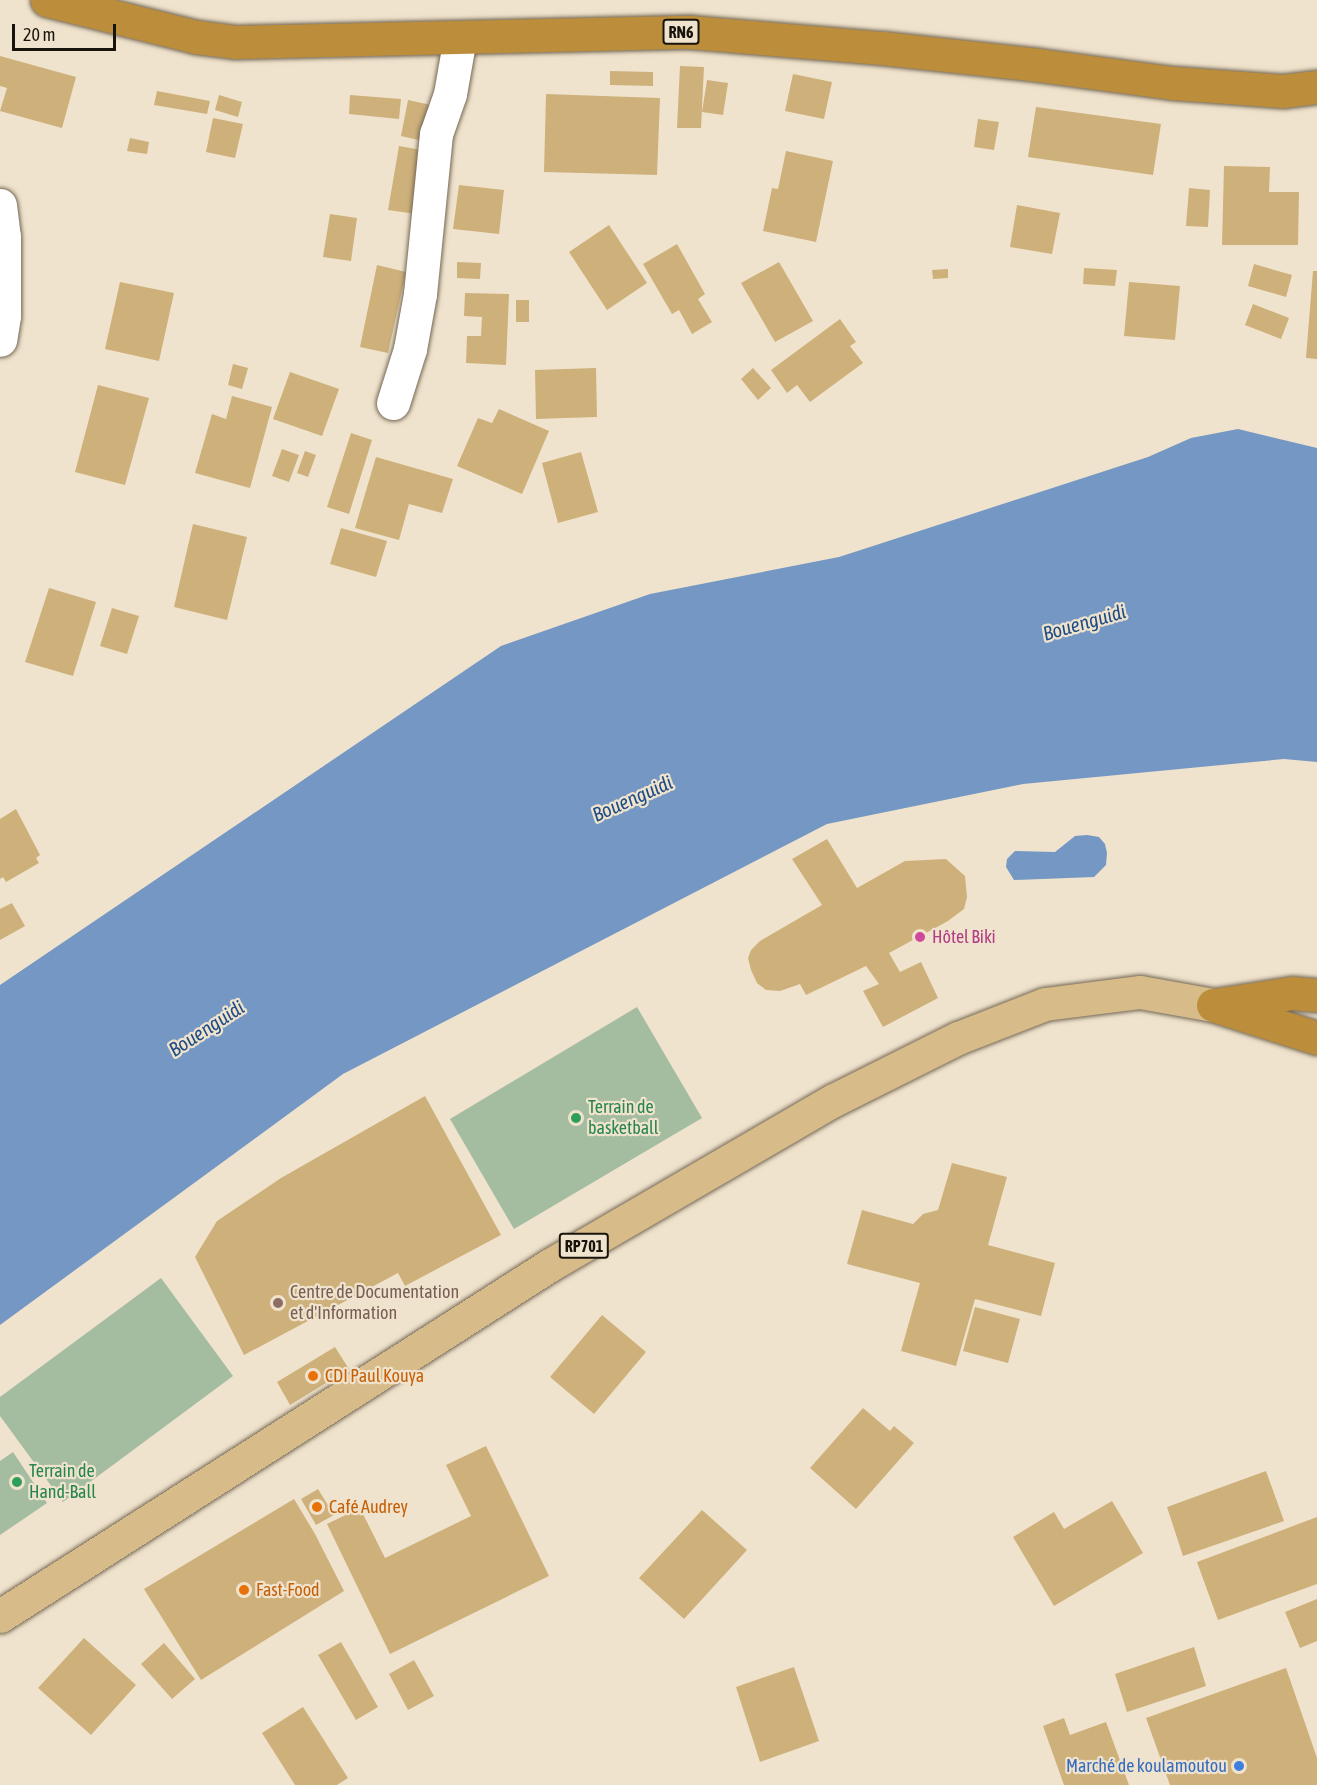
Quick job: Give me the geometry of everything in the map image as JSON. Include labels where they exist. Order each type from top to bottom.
[{"type":"highway","name":"RN6","points":[[47,0],[196,37],[235,42],[690,32],[1038,64],[1173,83],[1282,91],[1317,87]]},
{"type":"highway","points":[[1213,1005],[1292,993],[1317,994]]},
{"type":"highway","points":[[1213,1005],[1317,1038]]},
{"type":"highway","points":[[1317,1006],[1314,1016],[1317,1032]]},
{"type":"main road","name":"RP701","points":[[0,1616],[550,1265],[865,1085],[958,1038],[1045,1004],[1140,992],[1213,1005]]},
{"type":"street","points":[[393,403],[410,349],[418,305],[436,134],[450,94],[460,37]]},
{"type":"street","points":[[0,205],[4,236],[4,316],[0,340]]},
{"type":"green space","name":"Terrain de basketball","points":[[637,1007],[702,1118],[514,1229],[450,1119]]},
{"type":"green space","points":[[161,1278],[233,1376],[63,1502],[0,1416],[0,1397]]},
{"type":"green space","name":"Terrain de Hand-Ball","points":[[13,1452],[47,1503],[0,1535],[0,1461]]},
{"type":"water","name":"Bouenguidi","points":[[1238,429],[1317,448],[1317,762],[1284,759],[1023,784],[827,824],[343,1074],[0,1325],[0,985],[501,646],[650,594],[839,557],[1148,457],[1191,438]]},
{"type":"water","points":[[1075,836],[1099,837],[1105,844],[1107,853],[1106,865],[1094,877],[1014,880],[1006,867],[1007,859],[1015,851],[1055,852]]},
{"type":"building","points":[[0,56],[76,77],[62,128],[0,111],[7,88],[0,86]]},
{"type":"building","points":[[680,66],[704,67],[701,128],[677,128]]},
{"type":"building","points":[[610,71],[653,72],[653,86],[610,85]]},
{"type":"building","points":[[793,74],[832,82],[824,119],[785,111]]},
{"type":"building","points":[[707,80],[728,83],[723,115],[702,112]]},
{"type":"building","points":[[157,91],[210,101],[207,114],[154,105]]},
{"type":"building","points":[[546,94],[660,98],[657,175],[544,172]]},
{"type":"building","points":[[219,95],[242,102],[238,117],[215,110]]},
{"type":"building","points":[[350,95],[401,99],[399,119],[349,114]]},
{"type":"building","points":[[408,100],[431,105],[423,141],[401,136]]},
{"type":"building","points":[[1036,107],[1161,124],[1153,175],[1028,157]]},
{"type":"building","points":[[213,118],[243,124],[235,158],[206,152]]},
{"type":"building","points":[[978,119],[999,122],[994,150],[974,147]]},
{"type":"building","points":[[130,138],[149,142],[147,154],[127,151]]},
{"type":"building","points":[[399,146],[427,151],[416,214],[388,210]]},
{"type":"building","points":[[786,151],[833,161],[816,242],[763,231],[772,188],[778,189]]},
{"type":"building","points":[[1224,166],[1270,167],[1269,192],[1299,192],[1298,245],[1222,245]]},
{"type":"building","points":[[459,185],[504,190],[499,234],[453,229]]},
{"type":"building","points":[[1189,188],[1210,190],[1208,227],[1186,226]]},
{"type":"building","points":[[1017,205],[1060,213],[1052,254],[1010,247]]},
{"type":"building","points":[[330,214],[357,218],[351,261],[323,257]]},
{"type":"building","points":[[609,225],[647,283],[607,310],[569,252]]},
{"type":"building","points":[[677,244],[705,294],[698,299],[712,322],[692,334],[679,310],[672,314],[643,264]]},
{"type":"building","points":[[457,262],[481,263],[480,279],[457,278]]},
{"type":"building","points":[[779,262],[813,321],[775,342],[741,283]]},
{"type":"building","points":[[1254,264],[1292,275],[1286,297],[1248,286]]},
{"type":"building","points":[[377,265],[406,272],[388,353],[360,347]]},
{"type":"building","points":[[1084,268],[1117,270],[1115,286],[1083,284]]},
{"type":"building","points":[[948,269],[948,278],[933,279],[932,270]]},
{"type":"building","points":[[1313,271],[1317,271],[1317,359],[1306,358]]},
{"type":"building","points":[[120,282],[174,293],[159,361],[105,349]]},
{"type":"building","points":[[1129,282],[1180,286],[1175,340],[1124,336]]},
{"type":"building","points":[[465,293],[509,294],[506,365],[466,363],[467,336],[481,336],[482,317],[464,316]]},
{"type":"building","points":[[516,300],[529,300],[529,322],[516,322]]},
{"type":"building","points":[[1253,304],[1289,318],[1281,339],[1245,325]]},
{"type":"building","points":[[840,319],[856,342],[850,346],[863,363],[810,402],[797,385],[787,393],[771,370]]},
{"type":"building","points":[[233,364],[248,368],[242,389],[228,385]]},
{"type":"building","points":[[596,368],[597,417],[536,419],[535,370]]},
{"type":"building","points":[[753,368],[771,388],[758,400],[741,379]]},
{"type":"building","points":[[290,372],[339,389],[322,436],[273,419]]},
{"type":"building","points":[[98,385],[149,398],[125,485],[75,472]]},
{"type":"building","points":[[232,396],[272,407],[250,488],[195,473],[212,414],[226,419]]},
{"type":"building","points":[[499,409],[549,431],[522,494],[457,466],[478,418],[492,423]]},
{"type":"building","points":[[351,433],[372,440],[349,514],[327,507]]},
{"type":"building","points":[[282,449],[299,455],[289,482],[272,476]]},
{"type":"building","points":[[305,451],[316,455],[308,477],[297,473]]},
{"type":"building","points":[[581,452],[598,512],[558,523],[542,463]]},
{"type":"building","points":[[376,457],[453,479],[442,513],[409,504],[399,540],[355,528]]},
{"type":"building","points":[[193,524],[247,537],[227,620],[174,607]]},
{"type":"building","points":[[341,528],[387,541],[376,577],[330,564]]},
{"type":"building","points":[[49,588],[96,602],[73,676],[25,662]]},
{"type":"building","points":[[112,608],[139,616],[127,654],[100,646]]},
{"type":"building","points":[[16,809],[40,855],[36,858],[39,863],[6,882],[3,877],[0,879],[0,819]]},
{"type":"building","points":[[827,839],[857,888],[905,861],[946,859],[965,876],[967,897],[964,909],[948,921],[889,953],[900,972],[921,962],[938,998],[883,1027],[863,991],[879,984],[866,966],[806,995],[800,984],[780,991],[766,990],[757,983],[751,970],[748,958],[751,950],[760,941],[822,905],[792,859]]},
{"type":"building","points":[[12,903],[25,926],[0,940],[0,909]]},
{"type":"building","points":[[425,1096],[501,1235],[405,1286],[398,1273],[244,1355],[195,1257],[217,1221],[281,1178]]},
{"type":"building","points":[[952,1163],[1007,1177],[988,1245],[1055,1263],[1041,1316],[975,1299],[956,1366],[901,1351],[920,1283],[847,1264],[862,1210],[913,1224],[923,1214],[938,1210]]},
{"type":"building","points":[[975,1307],[1020,1319],[1008,1363],[963,1351]]},
{"type":"building","points":[[602,1315],[646,1352],[594,1414],[550,1377]]},
{"type":"building","name":"CDI Paul Kouya","points":[[335,1347],[349,1369],[290,1405],[277,1382]]},
{"type":"building","points":[[863,1408],[890,1431],[894,1426],[914,1443],[856,1509],[810,1468]]},
{"type":"building","points":[[486,1446],[549,1576],[390,1654],[327,1524],[360,1508],[385,1558],[471,1516],[446,1465]]},
{"type":"building","points":[[1266,1471],[1284,1521],[1183,1556],[1167,1507]]},
{"type":"building","name":"Café Audrey","points":[[318,1489],[334,1515],[316,1525],[301,1499]]},
{"type":"building","name":"Fast-Food","points":[[294,1499],[344,1591],[201,1680],[144,1589]]},
{"type":"building","points":[[1112,1501],[1143,1553],[1054,1606],[1013,1537],[1054,1512],[1064,1529]]},
{"type":"building","points":[[702,1510],[747,1550],[684,1619],[639,1578]]},
{"type":"building","points":[[1317,1517],[1317,1584],[1218,1620],[1197,1562]]},
{"type":"building","points":[[1317,1599],[1317,1641],[1300,1648],[1285,1612]]},
{"type":"building","points":[[84,1638],[136,1685],[91,1735],[38,1688]]},
{"type":"building","points":[[341,1642],[378,1707],[356,1720],[318,1655]]},
{"type":"building","points":[[164,1643],[195,1679],[172,1699],[141,1664]]},
{"type":"building","points":[[1194,1647],[1206,1686],[1127,1712],[1115,1674]]},
{"type":"building","points":[[414,1660],[434,1696],[408,1710],[389,1674]]},
{"type":"building","points":[[794,1667],[819,1741],[760,1762],[736,1687]]},
{"type":"building","points":[[1286,1668],[1317,1758],[1317,1785],[1170,1785],[1146,1718]]},
{"type":"building","points":[[303,1707],[348,1778],[337,1785],[295,1785],[262,1733]]},
{"type":"building","points":[[1064,1718],[1070,1735],[1106,1722],[1129,1785],[1064,1785],[1043,1726]]},
{"type":"place","name":"Hôtel Biki","points":[[920,937]]},
{"type":"place","name":"Terrain de basketball","points":[[576,1118]]},
{"type":"place","name":"Centre de Documentation et d'Information","points":[[278,1303]]},
{"type":"place","name":"CDI Paul Kouya","points":[[313,1376]]},
{"type":"place","name":"Terrain de Hand-Ball","points":[[17,1482]]},
{"type":"place","name":"Café Audrey","points":[[317,1507]]},
{"type":"place","name":"Fast-Food","points":[[244,1590]]},
{"type":"place","name":"Marché de koulamoutou","points":[[1239,1766]]}]
